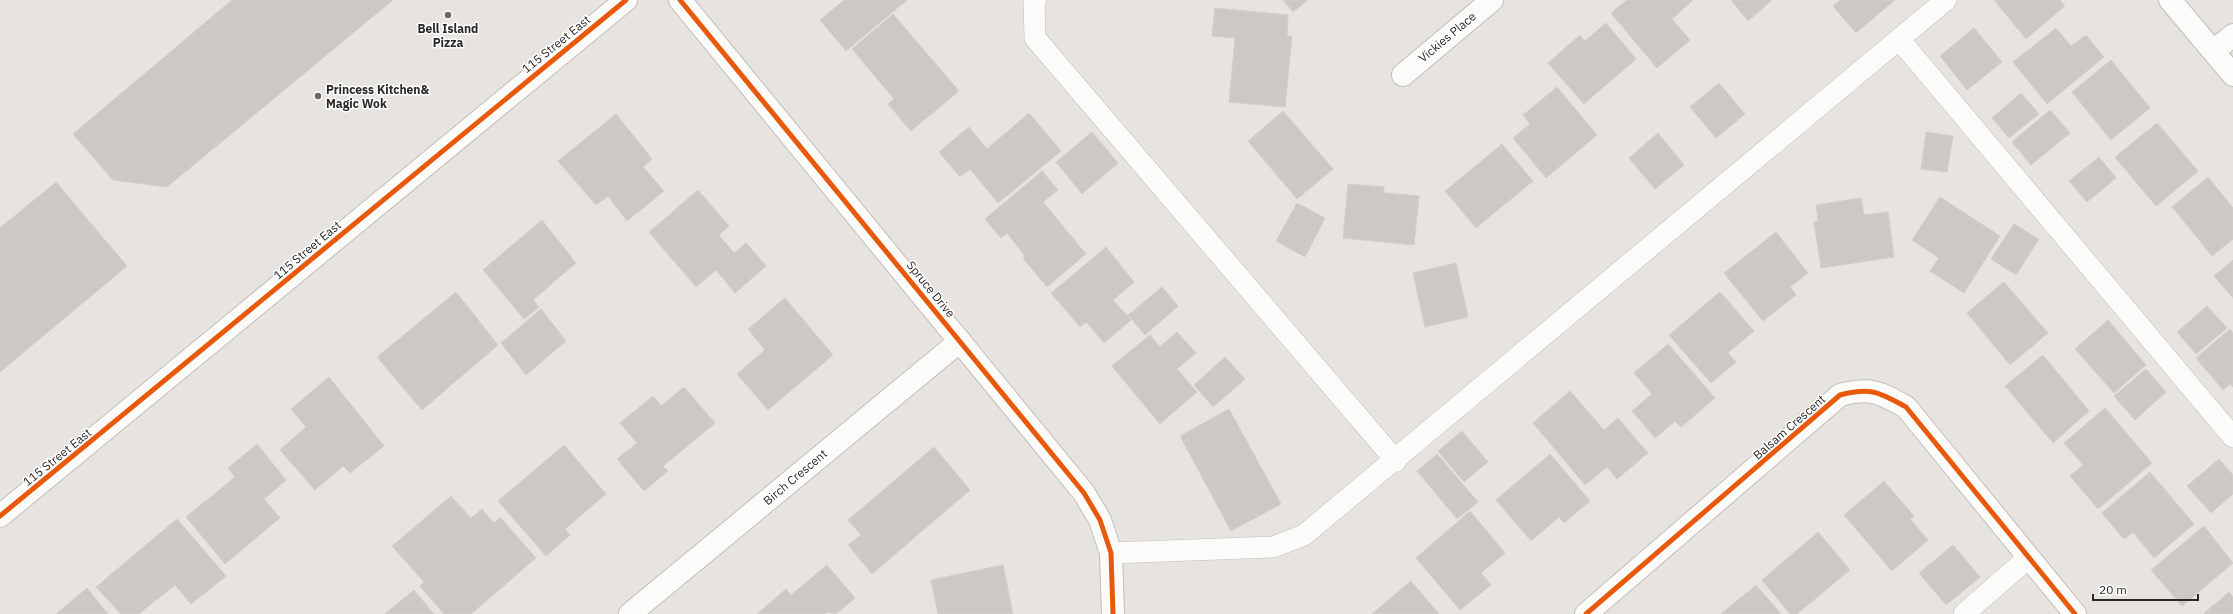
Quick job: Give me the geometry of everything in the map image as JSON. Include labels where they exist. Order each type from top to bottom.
[{"type":"street","name":"115 Street East","points":[[0,516],[626,0]]},
{"type":"street","name":"Spruce Drive","points":[[680,0],[1084,492],[1100,520],[1111,553],[1113,614]]},
{"type":"street","name":"Vickies Place","points":[[1403,75],[1492,0]]},
{"type":"street","points":[[2170,0],[2233,74]]},
{"type":"street","points":[[2214,51],[2233,35]]},
{"type":"street","name":"Birch Crescent","points":[[630,614],[960,341]]},
{"type":"street","name":"Balsam Crescent","points":[[1586,614],[1840,395],[1861,390],[1885,395],[1906,407],[2075,614]]},
{"type":"lane","points":[[1036,0],[1034,2],[1035,38],[1396,461]]},
{"type":"lane","points":[[1111,553],[1273,547],[1304,535],[1396,461],[1946,0]]},
{"type":"lane","points":[[1899,39],[2233,437]]},
{"type":"lane","points":[[1964,614],[2028,558]]},
{"type":"building","points":[[232,0],[393,0],[167,187],[113,180],[73,134]]},
{"type":"building","points":[[844,0],[907,0],[846,51],[820,20]]},
{"type":"building","points":[[1283,0],[1308,0],[1293,12]]},
{"type":"building","points":[[1627,0],[1691,0],[1692,1],[1672,19],[1690,40],[1657,68],[1611,13]]},
{"type":"building","points":[[1731,0],[1772,0],[1748,21]]},
{"type":"building","points":[[1840,0],[1895,0],[1856,33],[1833,6]]},
{"type":"building","points":[[1994,0],[2060,0],[2065,6],[2026,39]]},
{"type":"building","points":[[1215,8],[1288,15],[1287,36],[1292,36],[1285,107],[1229,102],[1235,38],[1212,36]]},
{"type":"building","points":[[893,14],[959,91],[911,131],[888,104],[894,99],[852,49]]},
{"type":"building","points":[[1606,23],[1636,59],[1584,104],[1548,63],[1580,35],[1585,41]]},
{"type":"building","points":[[1974,28],[2002,62],[1967,90],[1940,56]]},
{"type":"building","points":[[2056,28],[2071,46],[2086,35],[2104,57],[2047,104],[2013,62]]},
{"type":"building","points":[[2111,60],[2150,108],[2111,140],[2072,92]]},
{"type":"building","points":[[1719,83],[1745,114],[1716,138],[1690,107]]},
{"type":"building","points":[[1557,87],[1597,135],[1546,178],[1513,138],[1530,124],[1523,115]]},
{"type":"building","points":[[2021,93],[2039,114],[2009,138],[1992,118]]},
{"type":"building","points":[[2050,110],[2070,133],[2031,165],[2012,142]]},
{"type":"building","points":[[1283,111],[1333,169],[1297,199],[1248,141]]},
{"type":"building","points":[[1029,113],[1061,151],[998,203],[970,169],[960,177],[939,152],[969,127],[987,149]]},
{"type":"building","points":[[616,114],[652,159],[643,167],[664,191],[627,221],[608,196],[596,205],[558,161]]},
{"type":"building","points":[[2157,123],[2198,171],[2156,206],[2115,157]]},
{"type":"building","points":[[1092,132],[1118,163],[1082,194],[1056,162]]},
{"type":"building","points":[[1926,132],[1953,136],[1947,172],[1921,169]]},
{"type":"building","points":[[1658,133],[1684,165],[1655,189],[1629,158]]},
{"type":"building","points":[[1502,144],[1533,181],[1476,228],[1445,191]]},
{"type":"building","points":[[2099,157],[2116,178],[2087,202],[2069,181]]},
{"type":"building","points":[[1042,171],[1058,190],[1043,202],[1086,254],[1047,287],[1023,258],[1025,256],[1007,233],[1001,238],[985,219]]},
{"type":"building","points":[[2208,177],[2233,208],[2233,239],[2212,256],[2172,207]]},
{"type":"building","points":[[56,182],[127,266],[0,372],[0,228]]},
{"type":"building","points":[[1348,184],[1384,187],[1384,193],[1419,196],[1414,245],[1343,238]]},
{"type":"building","points":[[698,190],[729,226],[719,235],[734,253],[746,243],[766,266],[735,293],[716,270],[696,287],[649,232]]},
{"type":"building","points":[[1940,197],[2000,236],[1964,293],[1930,271],[1939,258],[1912,240]]},
{"type":"building","points":[[1861,198],[1864,215],[1888,212],[1894,257],[1821,268],[1814,222],[1818,221],[1816,205]]},
{"type":"building","points":[[1297,203],[1325,218],[1305,257],[1276,241]]},
{"type":"building","points":[[542,220],[576,263],[533,300],[539,307],[524,319],[483,270]]},
{"type":"building","points":[[2014,224],[2039,239],[2016,275],[1991,259]]},
{"type":"building","points":[[1776,232],[1808,273],[1790,287],[1796,295],[1763,321],[1724,273]]},
{"type":"building","points":[[1106,247],[1134,282],[1113,300],[1131,320],[1104,343],[1086,322],[1080,327],[1051,293]]},
{"type":"building","points":[[2233,260],[2233,298],[2214,276]]},
{"type":"building","points":[[1456,263],[1468,317],[1425,327],[1413,273]]},
{"type":"building","points":[[2004,282],[2048,333],[2010,365],[1967,313]]},
{"type":"building","points":[[1162,287],[1178,306],[1145,335],[1128,315]]},
{"type":"building","points":[[456,292],[498,345],[422,410],[377,357]]},
{"type":"building","points":[[1720,292],[1754,331],[1728,353],[1736,362],[1711,383],[1669,335]]},
{"type":"building","points":[[785,298],[833,355],[768,410],[737,374],[765,350],[748,329]]},
{"type":"building","points":[[2207,306],[2227,328],[2196,354],[2177,332]]},
{"type":"building","points":[[541,309],[566,341],[526,375],[501,343]]},
{"type":"building","points":[[2108,320],[2146,365],[2114,393],[2075,349]]},
{"type":"building","points":[[2230,329],[2233,333],[2233,387],[2230,384],[2223,390],[2196,358]]},
{"type":"building","points":[[1177,332],[1196,353],[1177,369],[1197,392],[1160,424],[1112,366],[1150,335],[1160,347]]},
{"type":"building","points":[[1668,344],[1715,398],[1681,427],[1675,421],[1655,438],[1632,411],[1652,394],[1634,373]]},
{"type":"building","points":[[2043,355],[2089,411],[2053,443],[2005,386]]},
{"type":"building","points":[[1225,357],[1245,379],[1213,407],[1194,385]]},
{"type":"building","points":[[2146,369],[2166,392],[2135,420],[2114,396]]},
{"type":"building","points":[[329,377],[384,446],[350,473],[343,466],[315,490],[280,450],[306,427],[291,409]]},
{"type":"building","points":[[684,387],[715,423],[663,466],[668,471],[644,491],[617,459],[637,443],[620,423],[653,396],[661,406]]},
{"type":"building","points":[[1570,391],[1604,430],[1618,418],[1648,453],[1617,479],[1607,467],[1585,485],[1533,423]]},
{"type":"building","points":[[2105,408],[2152,463],[2098,509],[2070,476],[2083,465],[2064,443]]},
{"type":"building","points":[[1229,409],[1281,504],[1231,531],[1180,436]]},
{"type":"building","points":[[1462,431],[1488,462],[1464,482],[1438,451]]},
{"type":"building","points":[[257,444],[286,480],[264,499],[280,518],[225,564],[186,517],[235,477],[228,468]]},
{"type":"building","points":[[564,445],[606,494],[565,529],[570,535],[546,556],[498,501]]},
{"type":"building","points":[[934,447],[970,490],[872,574],[848,545],[861,535],[848,520]]},
{"type":"building","points":[[1437,454],[1478,502],[1457,519],[1417,471]]},
{"type":"building","points":[[1550,454],[1590,501],[1564,523],[1559,517],[1531,541],[1496,500]]},
{"type":"building","points":[[2219,459],[2233,475],[2233,494],[2211,513],[2187,486]]},
{"type":"building","points":[[2150,472],[2194,524],[2154,558],[2133,532],[2124,539],[2102,513]]},
{"type":"building","points":[[1884,481],[1914,516],[1910,519],[1928,540],[1892,571],[1844,515]]},
{"type":"building","points":[[451,496],[471,518],[482,509],[494,523],[500,517],[536,558],[471,614],[444,614],[420,586],[424,582],[392,546]]},
{"type":"building","points":[[1470,511],[1505,553],[1481,573],[1491,585],[1460,610],[1416,558]]},
{"type":"building","points":[[177,519],[226,576],[191,604],[175,585],[139,614],[121,614],[96,587]]},
{"type":"building","points":[[2204,526],[2233,563],[2182,606],[2151,570]]},
{"type":"building","points":[[1818,532],[1850,570],[1797,614],[1790,614],[1762,580]]},
{"type":"building","points":[[1953,545],[1980,577],[1946,605],[1919,573]]},
{"type":"building","points":[[827,565],[855,598],[836,614],[827,612],[825,614],[757,614],[786,589],[791,595]]},
{"type":"building","points":[[1003,565],[1013,614],[938,614],[931,580]]},
{"type":"building","points":[[1411,581],[1439,614],[1372,614]]},
{"type":"building","points":[[1756,585],[1781,614],[1721,614]]},
{"type":"building","points":[[87,588],[108,614],[56,614]]},
{"type":"building","points":[[414,590],[434,614],[385,614]]},
{"type":"building","points":[[2229,592],[2233,597],[2233,614],[2203,614]]},
{"type":"cycle path","points":[[0,516],[626,0]]},
{"type":"cycle path","points":[[680,0],[1084,493],[1100,520],[1111,553],[1113,614]]},
{"type":"cycle path","points":[[1586,614],[1840,395],[1860,391],[1874,392],[1906,407],[2075,614]]},
{"type":"place","name":"Bell Island Pizza","points":[[448,15]]},
{"type":"place","name":"Princess Kitchen& Magic Wok","points":[[318,96]]}]
